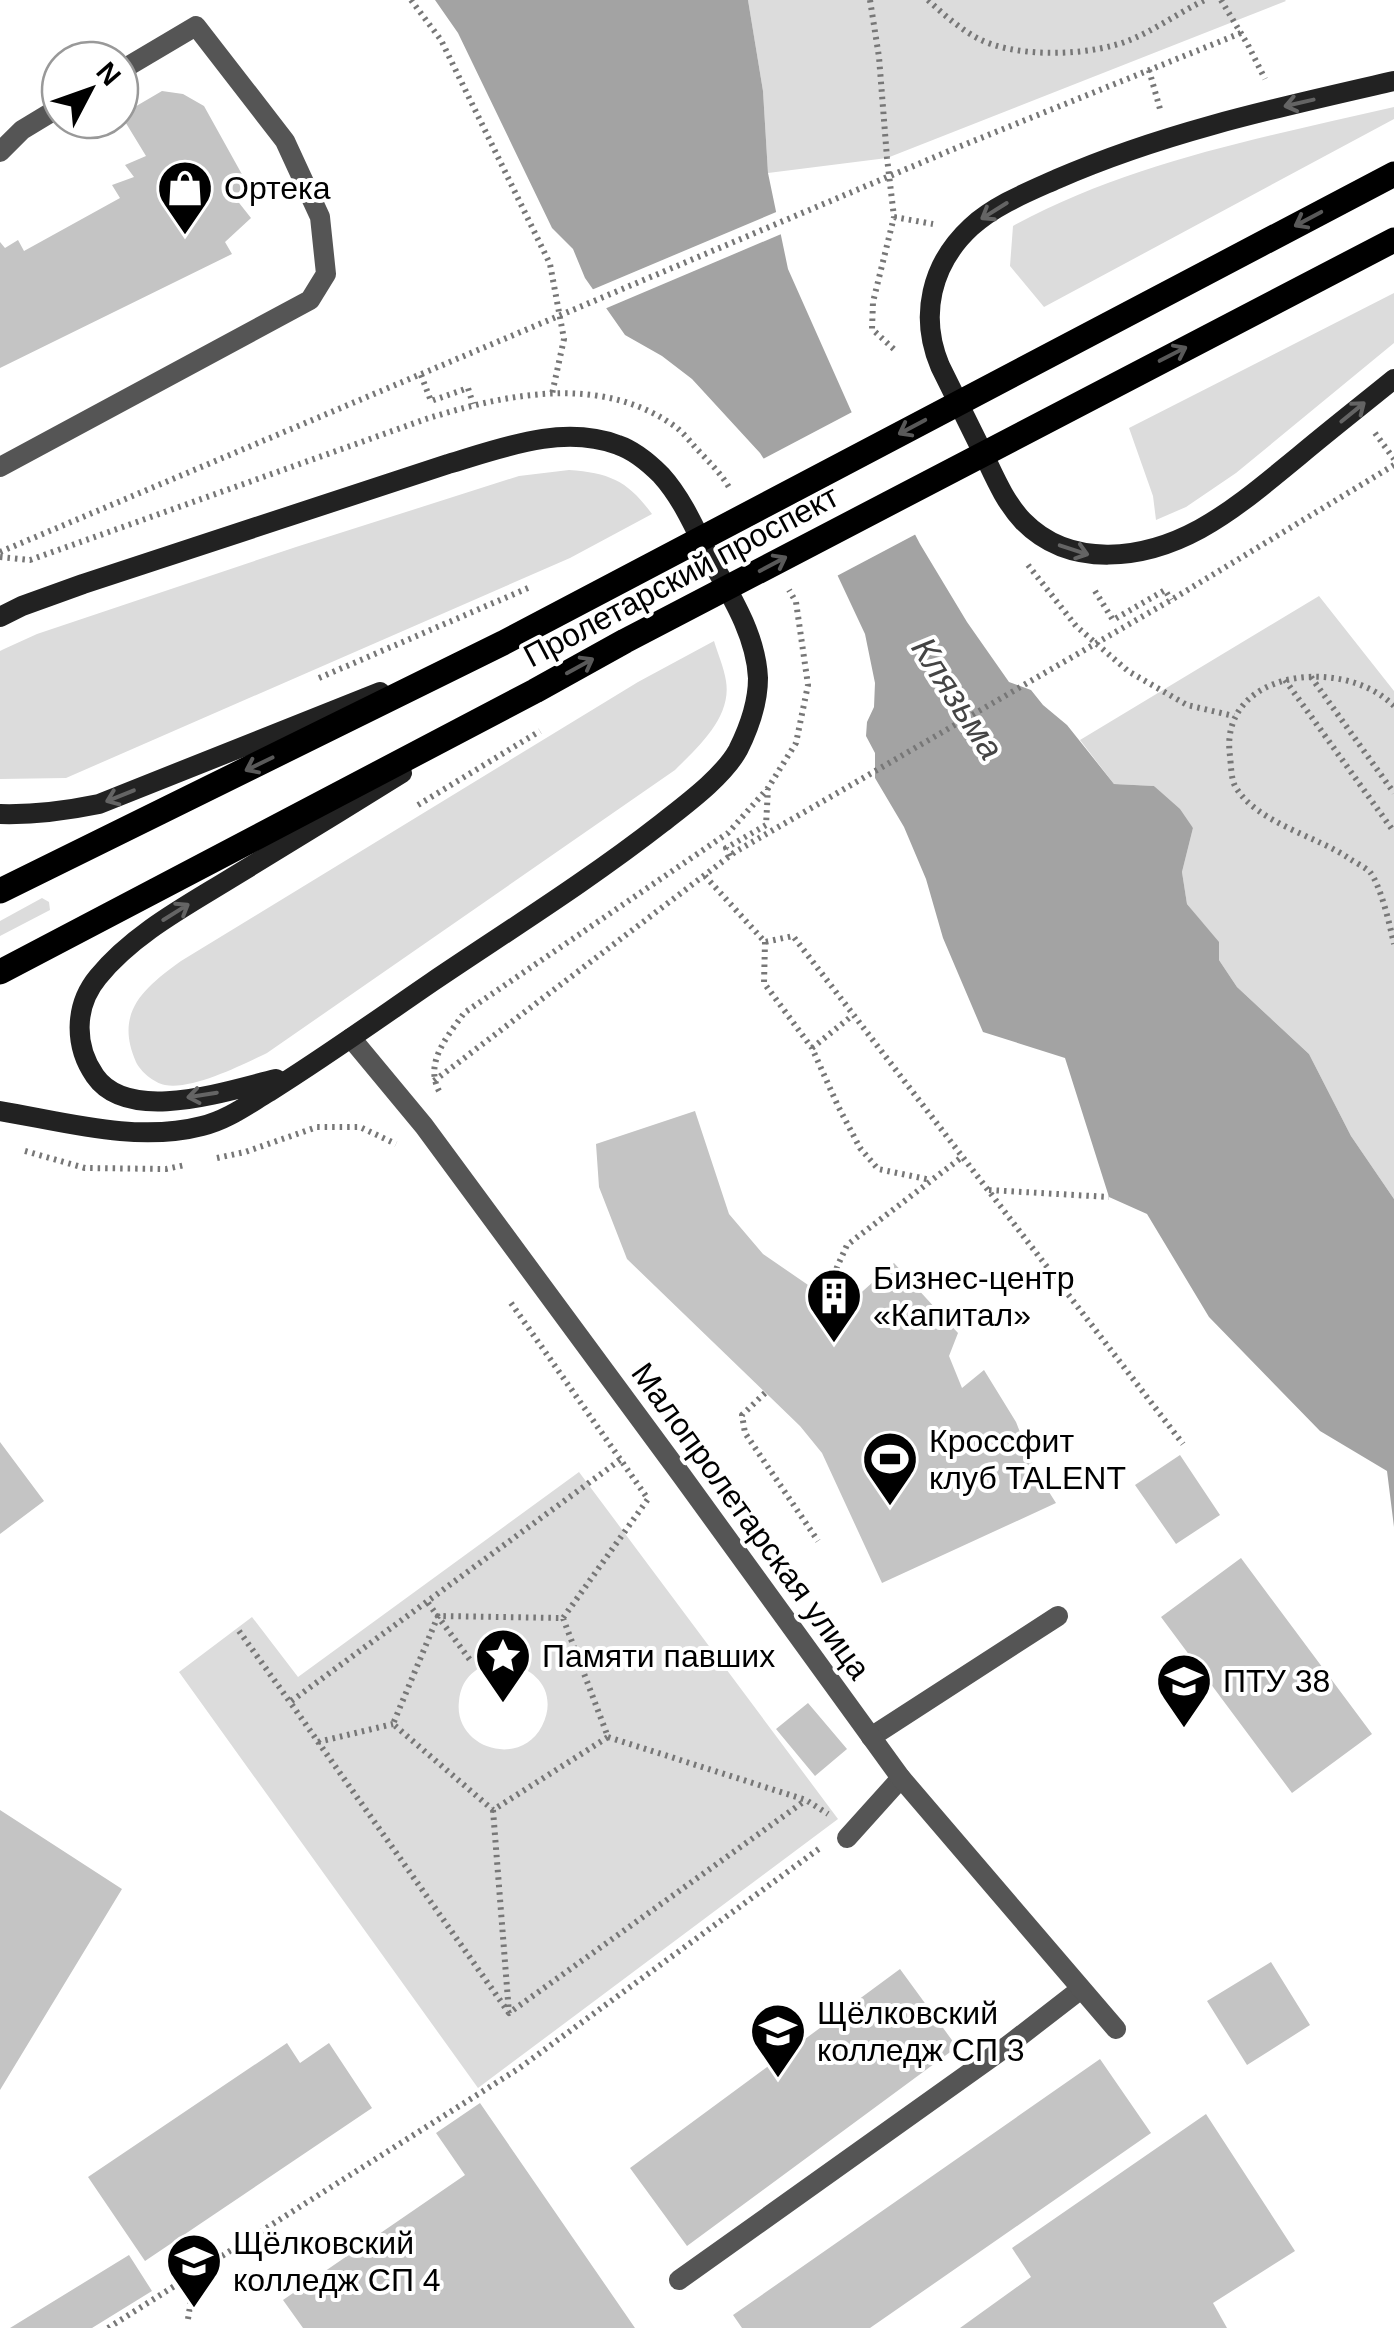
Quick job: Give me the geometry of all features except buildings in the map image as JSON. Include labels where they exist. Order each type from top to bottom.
[{"type":"main road","points":[[1394,81],[1272,110],[1119,154],[1019,196],[974,225],[960,239],[940,268],[929,302],[933,349],[1007,501],[1043,538],[1090,555],[1149,550],[1201,528],[1258,490],[1394,379]]},
{"type":"main road","name":"Пролетарский проспект","points":[[0,891],[503,643],[1394,174]]},
{"type":"main road","name":"Пролетарский проспект","points":[[0,972],[1394,240]]},
{"type":"main road","points":[[0,617],[83,584],[508,446],[580,436],[618,445],[640,458],[661,476],[681,502],[745,624],[758,680],[752,717],[736,754],[698,794],[636,844],[297,1074],[224,1118],[183,1130],[138,1132],[0,1111]]},
{"type":"main road","points":[[0,814],[60,812],[99,804],[503,643]]},
{"type":"main road","points":[[297,1074],[160,1102],[137,1101],[110,1092],[96,1078],[82,1052],[78,1022],[84,999],[96,978],[162,922],[536,691]]},
{"type":"street","points":[[0,466],[310,300],[326,274],[320,217],[284,141],[196,26],[140,60]]},
{"type":"street","points":[[0,152],[22,130],[40,119]]},
{"type":"street","name":"Малопролетарская улица","points":[[351,1038],[424,1126],[901,1778],[1116,2029]]},
{"type":"street","points":[[871,1737],[1058,1616]]},
{"type":"street","points":[[847,1838],[901,1778]]},
{"type":"street","points":[[678,2280],[1081,1989]]},
{"type":"path","points":[[411,0],[440,40],[550,264],[564,339],[552,394]]},
{"type":"path","points":[[870,0],[894,218],[873,302],[872,329],[898,352]]},
{"type":"path","points":[[928,0],[980,40],[1046,53],[1115,45],[1205,0]]},
{"type":"path","points":[[1221,0],[1268,85]]},
{"type":"path","points":[[0,552],[956,148],[1241,33]]},
{"type":"path","points":[[1149,70],[1162,115]]},
{"type":"path","points":[[894,218],[940,225]]},
{"type":"path","points":[[421,375],[431,401],[468,388],[473,404]]},
{"type":"path","points":[[434,1081],[733,854],[1170,600],[1394,462],[1371,428]]},
{"type":"path","points":[[1027,564],[1076,626],[1128,670],[1187,705],[1234,716]]},
{"type":"path","points":[[310,682],[529,587]]},
{"type":"path","points":[[1094,591],[1113,620],[1165,590],[1170,600]]},
{"type":"path","points":[[1311,676],[1394,793]]},
{"type":"path","points":[[1394,706],[1383,695],[1355,682],[1328,676],[1284,679],[1256,695],[1234,716],[1229,750],[1234,784],[1253,806],[1370,872],[1388,914],[1394,944]]},
{"type":"path","points":[[1284,679],[1394,832]]},
{"type":"path","points":[[408,810],[541,730]]},
{"type":"path","points":[[733,854],[726,848],[766,825],[768,788]]},
{"type":"path","points":[[704,876],[764,942],[764,984],[812,1048],[860,1148],[878,1170],[931,1180]]},
{"type":"path","points":[[764,942],[793,936],[1182,1444]]},
{"type":"path","points":[[812,1048],[853,1014]]},
{"type":"path","points":[[824,1296],[847,1245],[962,1156]]},
{"type":"path","points":[[988,1190],[1109,1197]]},
{"type":"path","points":[[511,1303],[648,1499],[562,1618]]},
{"type":"path","points":[[765,1393],[742,1415],[745,1433],[818,1541]]},
{"type":"path","points":[[290,1702],[620,1460]]},
{"type":"path","points":[[428,1602],[470,1660]]},
{"type":"path","points":[[438,1616],[562,1618]]},
{"type":"path","points":[[393,1724],[438,1616]]},
{"type":"path","points":[[562,1618],[608,1737]]},
{"type":"path","points":[[239,1630],[510,2013]]},
{"type":"path","points":[[318,1742],[393,1724]]},
{"type":"path","points":[[393,1724],[493,1810],[510,2013]]},
{"type":"path","points":[[493,1810],[608,1737]]},
{"type":"path","points":[[510,2013],[806,1800],[608,1737]]},
{"type":"path","points":[[108,2328],[518,2070],[874,1808]]},
{"type":"path","points":[[188,2320],[195,2274]]},
{"type":"shaded area","points":[[748,0],[1286,1],[887,158],[768,173],[763,91]]},
{"type":"shaded area","points":[[1394,107],[1394,119],[1044,307],[1010,266],[1013,226],[1058,204],[1199,154]]},
{"type":"shaded area","points":[[1394,293],[1394,343],[1236,473],[1186,507],[1156,520],[1153,496],[1129,428]]},
{"type":"shaded area","points":[[569,470],[617,481],[652,514],[570,558],[66,778],[0,779],[0,651],[37,634],[519,476]]},
{"type":"shaded area","points":[[1319,596],[1394,691],[1394,1199],[1351,1136],[1309,1054],[1237,987],[1219,960],[1218,942],[1187,904],[1182,872],[1193,828],[1154,786],[1114,784],[1080,740]]},
{"type":"shaded area","points":[[714,641],[726,681],[724,707],[711,730],[675,770],[267,1053],[217,1075],[176,1086],[156,1082],[138,1065],[130,1044],[131,1015],[155,981],[181,961],[638,682]]},
{"type":"shaded area","points":[[42,898],[49,902],[50,910],[0,936],[0,921]]},
{"type":"shaded area","points":[[579,1472],[838,1819],[478,2088],[179,1672],[252,1617],[298,1677]],"holes":[[[492,1662],[506,1663],[538,1679],[544,1689],[547,1712],[532,1739],[519,1747],[504,1749],[477,1741],[466,1731],[459,1701],[465,1681],[474,1672]]]},
{"type":"water","name":"Клязьма","points":[[435,0],[748,0],[763,91],[768,173],[788,269],[852,413],[920,544],[1009,682],[1031,690],[1067,725],[1114,784],[1154,786],[1180,809],[1193,828],[1182,872],[1187,904],[1219,942],[1219,960],[1237,987],[1309,1054],[1351,1136],[1394,1199],[1394,1527],[1387,1471],[1320,1431],[1209,1317],[1147,1214],[1109,1197],[1065,1058],[983,1032],[943,938],[926,879],[904,827],[875,778],[875,753],[866,736],[874,707],[875,683],[865,634],[835,570],[760,453],[692,379],[625,335],[585,278],[573,249],[552,228],[458,33]]},
{"type":"pier","points":[[781,210],[786,232],[602,310],[589,291]]},
{"type":"pier","points":[[856,410],[920,532],[833,578],[759,461]]},
{"type":"place","name":"Ортека","points":[[185,237]]},
{"type":"place","name":"Бизнес-центр «Капитал»","points":[[834,1345]]},
{"type":"place","name":"Кроссфит клуб TALENT","points":[[890,1508]]},
{"type":"place","name":"Памяти павших","points":[[503,1705]]},
{"type":"place","name":"ПТУ 38","points":[[1184,1730]]},
{"type":"place","name":"Щёлковский колледж СП 3","points":[[778,2080]]},
{"type":"place","name":"Щёлковский колледж СП 4","points":[[194,2310]]}]
